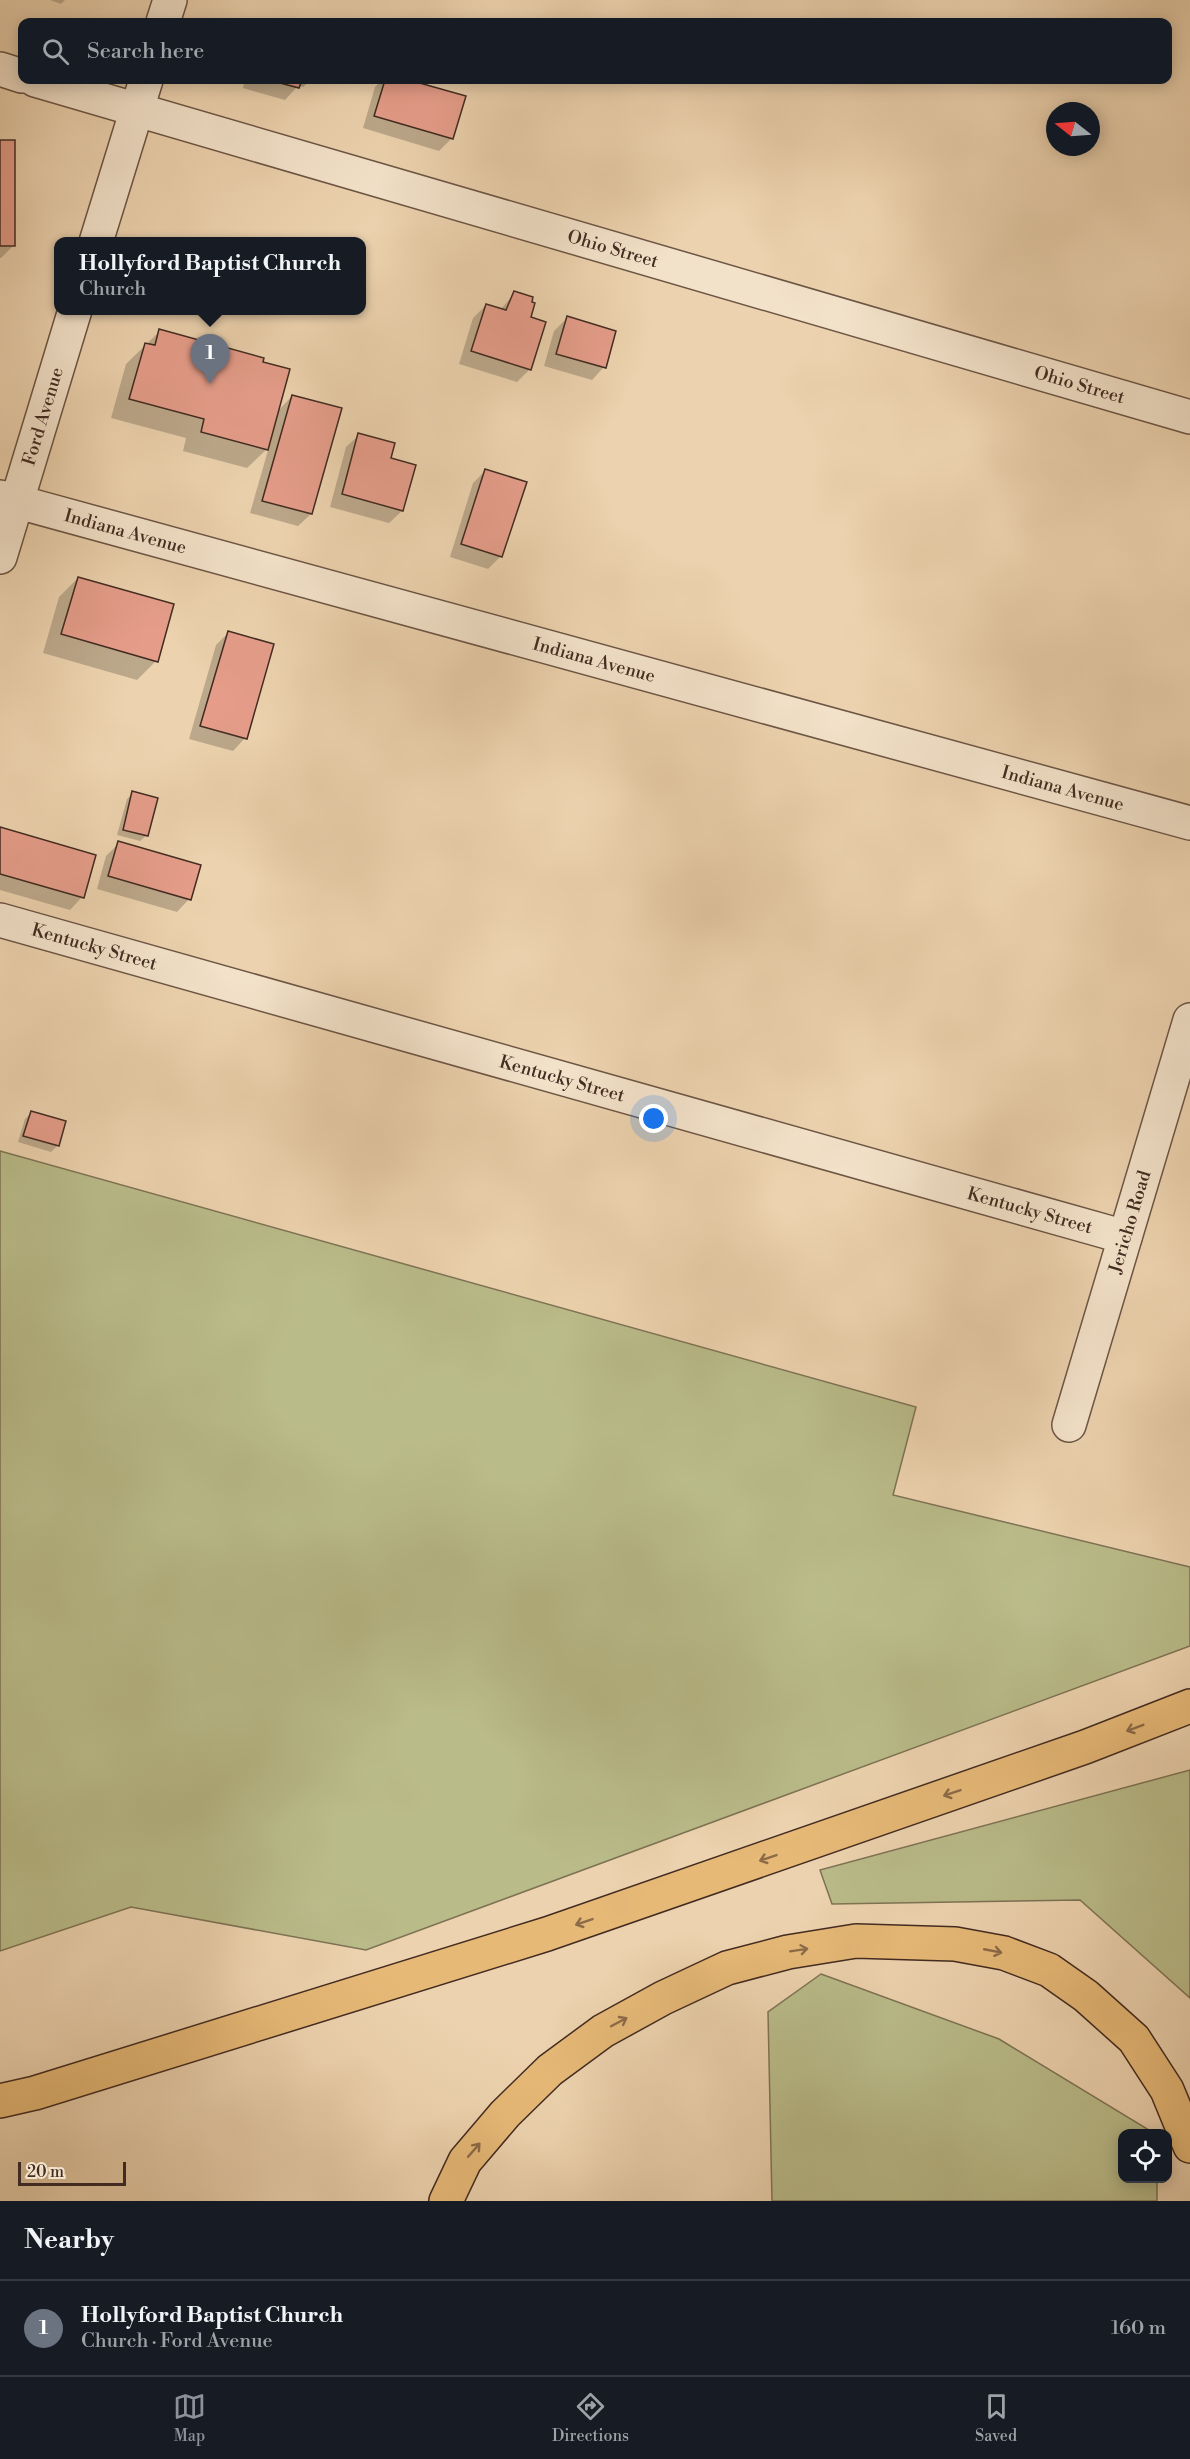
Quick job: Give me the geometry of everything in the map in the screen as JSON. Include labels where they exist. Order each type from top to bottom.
[{"type":"highway","points":[[0,2101],[35,2093],[547,1934],[1085,1747],[1190,1707]]},
{"type":"highway","points":[[446,2201],[465,2161],[505,2114],[550,2070],[603,2031],[663,1998],[728,1968],[788,1952],[856,1941],[955,1944],[1004,1953],[1049,1970],[1086,1996],[1134,2039],[1167,2090],[1190,2146]]},
{"type":"street","points":[[164,18],[170,0]]},
{"type":"street","points":[[0,69],[18,75]]},
{"type":"street","name":"Ohio Street","points":[[65,84],[141,94],[1190,417]]},
{"type":"street","points":[[98,237],[141,94]]},
{"type":"street","name":"Ford Avenue","points":[[0,557],[9,499],[73,315]]},
{"type":"street","name":"Indiana Avenue","points":[[9,499],[1190,823]]},
{"type":"street","name":"Kentucky Street","points":[[0,920],[1125,1237]]},
{"type":"street","name":"Jericho Road","points":[[1069,1425],[1190,1020]]},
{"type":"green space","points":[[0,1151],[916,1407],[893,1495],[1190,1567],[1190,1646],[366,1950],[131,1907],[0,1951]]},
{"type":"green space","points":[[1190,1770],[1190,1998],[1080,1900],[832,1904],[820,1870]]},
{"type":"green space","points":[[821,1974],[999,2039],[1147,2129],[1118,2129],[1118,2183],[1157,2183],[1157,2201],[772,2201],[768,2012]]},
{"type":"building","points":[[284,84],[300,84],[299,88]]},
{"type":"building","points":[[384,84],[423,84],[466,96],[453,139],[374,116]]},
{"type":"building","points":[[0,140],[15,140],[15,246],[0,246]]},
{"type":"building","points":[[514,291],[533,297],[532,302],[535,303],[531,317],[546,322],[531,370],[471,351],[486,304],[506,310]]},
{"type":"building","points":[[567,316],[616,331],[606,368],[556,354]]},
{"type":"building","points":[[159,329],[264,358],[263,362],[290,369],[268,450],[201,432],[204,419],[129,399],[145,343],[155,345]]},
{"type":"building","points":[[292,395],[342,408],[312,514],[262,501]]},
{"type":"building","points":[[358,433],[395,443],[391,458],[416,465],[403,511],[342,494]]},
{"type":"building","points":[[485,469],[527,482],[502,557],[461,544]]},
{"type":"building","points":[[78,577],[174,604],[158,662],[61,634]]},
{"type":"building","points":[[228,631],[274,644],[247,739],[200,726]]},
{"type":"building","points":[[132,791],[158,798],[148,836],[123,830]]},
{"type":"building","points":[[0,827],[96,855],[84,898],[0,874]]},
{"type":"building","points":[[118,841],[201,865],[191,900],[108,876]]},
{"type":"building","points":[[31,1111],[66,1121],[59,1146],[23,1136]]},
{"type":"place","name":"Hollyford Baptist Church","points":[[210,384]]}]
